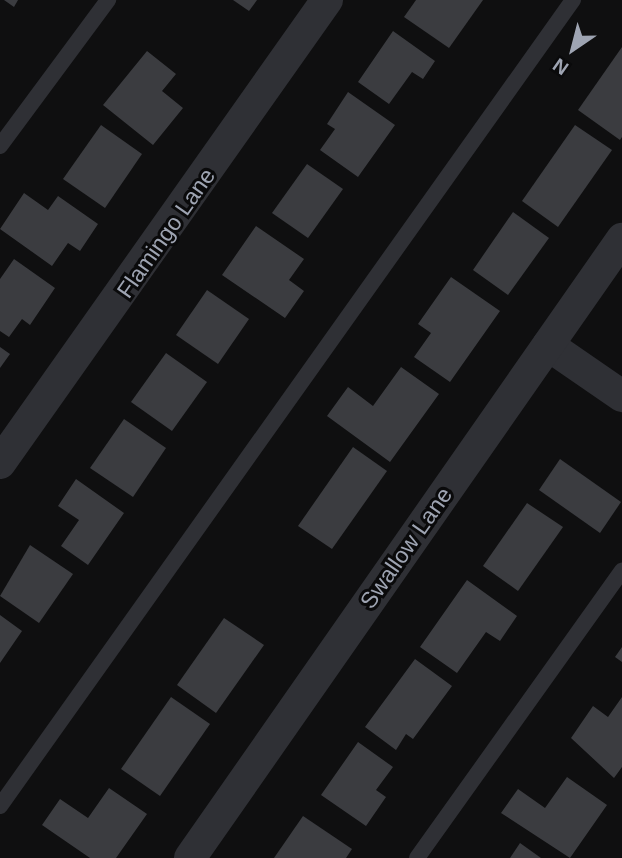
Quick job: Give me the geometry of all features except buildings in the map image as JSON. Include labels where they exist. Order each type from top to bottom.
[{"type":"street","name":"Flamingo Lane","points":[[0,463],[327,0]]},
{"type":"street","name":"Swallow Lane","points":[[194,857],[622,239]]},
{"type":"street","points":[[548,345],[622,396]]},
{"type":"lane","points":[[0,146],[108,0]]},
{"type":"lane","points":[[0,806],[573,0]]},
{"type":"lane","points":[[417,858],[622,572]]}]
